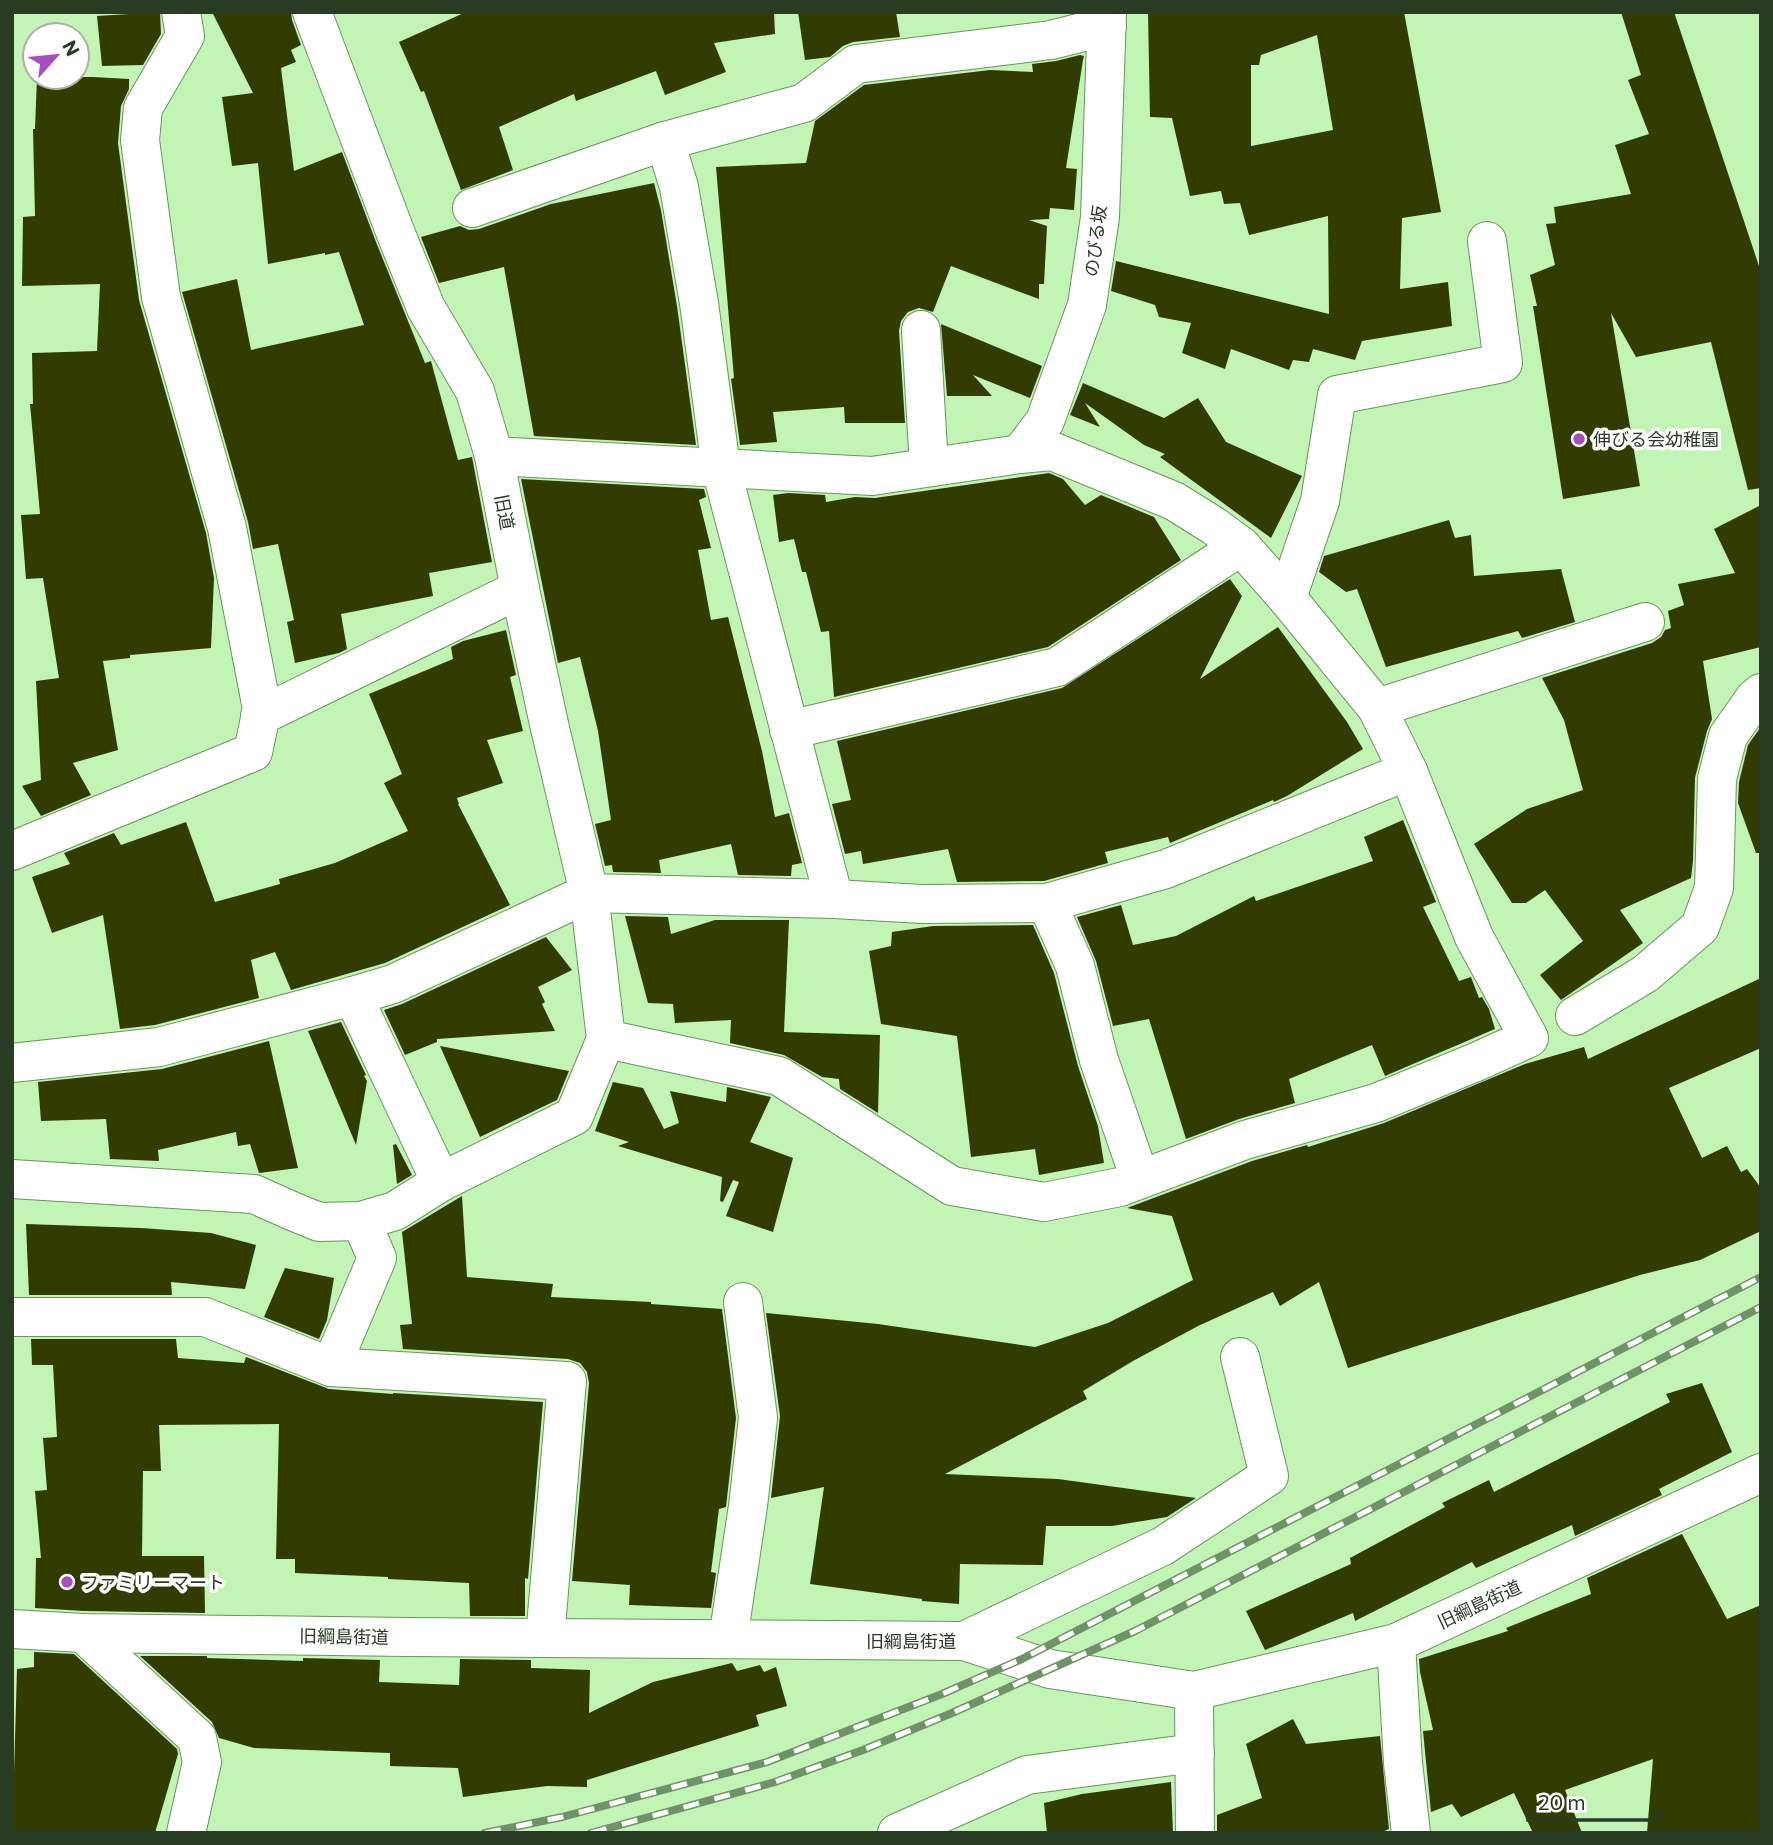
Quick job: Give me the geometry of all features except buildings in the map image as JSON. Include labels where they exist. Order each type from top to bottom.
[{"type":"street","points":[[12,851],[253,752],[262,709],[227,528],[161,297],[140,140],[143,108],[185,36],[181,12]]},
{"type":"street","name":"旧道","points":[[312,12],[426,308],[475,391],[494,456],[549,724],[589,893],[606,1039]]},
{"type":"street","points":[[472,208],[665,141],[804,103],[856,64],[1052,40],[1107,19]]},
{"type":"street","name":"のびる坂","points":[[1020,454],[1045,421],[1087,305],[1100,217],[1107,19]]},
{"type":"street","points":[[665,141],[679,187],[721,468],[834,899]]},
{"type":"street","points":[[1287,598],[1320,501],[1337,396],[1503,363],[1487,241]]},
{"type":"street","points":[[921,330],[929,467]]},
{"type":"street","points":[[12,1179],[254,1194],[319,1222],[361,1221],[395,1211],[441,1182],[574,1116],[606,1039],[779,1076],[952,1186],[1044,1202],[1119,1187],[1245,1140],[1376,1103],[1529,1038],[1474,937],[1408,771],[1377,708],[1241,546],[1174,501],[1052,451],[872,475],[494,456]]},
{"type":"street","points":[[789,730],[1056,667],[1241,546]]},
{"type":"street","points":[[260,716],[520,589]]},
{"type":"street","points":[[1377,708],[1645,622]]},
{"type":"street","points":[[1575,1016],[1645,975],[1700,927],[1714,888],[1717,779],[1728,736],[1761,693]]},
{"type":"street","points":[[12,1063],[159,1047],[353,996],[393,984],[589,893],[922,904],[1047,903],[1166,869],[1408,771]]},
{"type":"street","points":[[1047,903],[1075,966],[1099,1060],[1140,1179]]},
{"type":"street","points":[[353,996],[441,1182]]},
{"type":"street","points":[[331,1367],[377,1258],[361,1221]]},
{"type":"street","points":[[728,1639],[758,1418],[743,1302]]},
{"type":"street","points":[[12,1317],[205,1317],[331,1367],[567,1381],[545,1638]]},
{"type":"street","points":[[964,1641],[1163,1546],[1269,1476],[1240,1357]]},
{"type":"street","name":"旧綱島街道","points":[[12,1629],[83,1633],[964,1641],[1050,1669],[1194,1691],[1396,1643],[1758,1481]]},
{"type":"street","points":[[83,1633],[197,1738],[202,1762],[186,1833]]},
{"type":"street","points":[[1396,1643],[1403,1763],[1411,1833]]},
{"type":"street","points":[[1194,1691],[1195,1833]]},
{"type":"street","points":[[897,1833],[1027,1774],[1195,1752]]},
{"type":"railway","points":[[485,1833],[562,1817],[767,1762],[942,1694],[1022,1659],[1761,1277]]},
{"type":"railway","points":[[591,1833],[775,1782],[863,1750],[1135,1631],[1761,1307]]},
{"type":"place","name":"伸びる会幼稚園","points":[[1579,439]]},
{"type":"place","name":"ファミリーマート","points":[[67,1582]]}]
